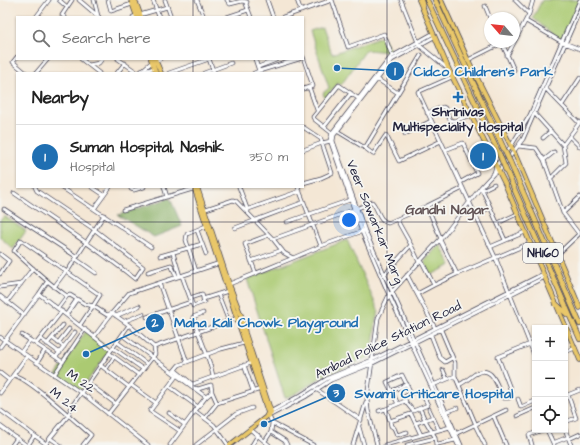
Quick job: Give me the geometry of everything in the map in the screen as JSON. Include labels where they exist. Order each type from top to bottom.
[{"type":"highway","points":[[420,0],[424,12]]},
{"type":"highway","name":"NH160","points":[[427,0],[500,156],[580,339]]},
{"type":"highway","name":"NH160","points":[[434,0],[510,162],[580,324]]},
{"type":"highway","points":[[556,304],[570,318]]},
{"type":"main road","points":[[441,0],[468,60],[514,152],[580,308]]},
{"type":"main road","points":[[133,1],[138,16]]},
{"type":"main road","points":[[424,12],[452,77],[499,171],[580,360]]},
{"type":"main road","points":[[154,60],[156,72]]},
{"type":"main road","points":[[154,60],[160,72]]},
{"type":"main road","points":[[196,188],[239,318],[244,343],[261,389]]},
{"type":"main road","points":[[203,210],[206,226],[221,263]]},
{"type":"main road","points":[[227,285],[245,333],[268,414]]},
{"type":"main road","name":"Ambad Police Station Road","points":[[231,445],[268,414]]},
{"type":"street","points":[[37,16],[49,0]]},
{"type":"street","points":[[59,0],[68,7]]},
{"type":"street","points":[[64,16],[62,14],[72,0]]},
{"type":"street","points":[[79,0],[99,16]]},
{"type":"street","points":[[94,0],[99,16]]},
{"type":"street","points":[[108,0],[111,11],[133,1]]},
{"type":"street","points":[[153,0],[159,16]]},
{"type":"street","points":[[165,0],[171,16]]},
{"type":"street","points":[[197,0],[204,16]]},
{"type":"street","points":[[227,0],[230,4],[247,1],[251,16]]},
{"type":"street","points":[[267,0],[273,16]]},
{"type":"street","points":[[297,0],[301,11]]},
{"type":"street","points":[[289,16],[332,0],[348,47],[384,34],[392,56]]},
{"type":"street","points":[[401,0],[419,43],[449,70]]},
{"type":"street","points":[[515,0],[529,14]]},
{"type":"street","points":[[508,56],[526,21],[533,0]]},
{"type":"street","points":[[494,173],[499,171],[523,139],[546,89],[580,0]]},
{"type":"street","points":[[485,6],[488,12]]},
{"type":"street","points":[[138,16],[167,7]]},
{"type":"street","points":[[230,16],[248,10]]},
{"type":"street","points":[[354,445],[367,398],[378,318],[390,293],[440,239],[494,173],[496,166],[534,113],[543,86],[580,10]]},
{"type":"street","points":[[526,21],[563,43],[580,49]]},
{"type":"street","name":"Veer Sawarkar Marg","points":[[376,78],[393,59],[433,35]]},
{"type":"street","name":"Veer Sawarkar Marg","points":[[333,134],[337,131],[392,56],[419,43]]},
{"type":"street","points":[[468,60],[491,48]]},
{"type":"street","points":[[504,48],[514,70]]},
{"type":"street","points":[[365,148],[421,55]]},
{"type":"street","points":[[16,58],[13,62],[25,72]]},
{"type":"street","points":[[37,72],[47,60]]},
{"type":"street","points":[[83,60],[98,72]]},
{"type":"street","points":[[88,64],[90,60]]},
{"type":"street","points":[[88,64],[99,63],[101,60]]},
{"type":"street","points":[[120,60],[137,72]]},
{"type":"street","points":[[140,72],[154,60]]},
{"type":"street","points":[[172,72],[206,60]]},
{"type":"street","points":[[209,60],[213,71],[231,63]]},
{"type":"street","points":[[255,60],[259,69]]},
{"type":"street","points":[[255,72],[276,60]]},
{"type":"street","points":[[259,69],[295,60]]},
{"type":"street","points":[[304,60],[313,86],[304,89]]},
{"type":"street","points":[[118,72],[124,63]]},
{"type":"street","points":[[129,72],[131,68]]},
{"type":"street","points":[[142,72],[154,68]]},
{"type":"street","points":[[577,82],[580,74]]},
{"type":"street","points":[[452,77],[418,92],[496,259],[532,349]]},
{"type":"street","points":[[376,78],[398,93]]},
{"type":"street","points":[[562,105],[580,78]]},
{"type":"street","points":[[333,134],[314,119],[313,117],[317,110],[338,85],[342,85],[360,100]]},
{"type":"street","points":[[543,86],[580,123],[563,145]]},
{"type":"street","points":[[309,87],[317,110]]},
{"type":"street","points":[[324,127],[351,93]]},
{"type":"street","name":"Veer Sawarkar Marg","points":[[355,210],[350,200],[331,141],[333,134],[360,100]]},
{"type":"street","points":[[428,113],[443,107],[450,120],[454,121],[471,115]]},
{"type":"street","points":[[534,113],[563,145],[566,163],[550,179]]},
{"type":"street","points":[[405,134],[431,121]]},
{"type":"street","points":[[304,128],[320,139],[332,174],[304,183]]},
{"type":"street","points":[[337,131],[373,154],[386,135],[399,161],[441,141]]},
{"type":"street","points":[[544,138],[551,131]]},
{"type":"street","points":[[570,137],[580,148]]},
{"type":"street","points":[[304,150],[331,141]]},
{"type":"street","name":"Veer Sawarkar Marg","points":[[331,141],[363,231],[450,427],[455,434],[455,440],[458,445]]},
{"type":"street","points":[[446,150],[463,143],[470,157],[477,173],[461,182]]},
{"type":"street","points":[[518,146],[536,148],[544,160],[563,213],[579,234],[558,254]]},
{"type":"street","points":[[470,157],[487,148]]},
{"type":"street","points":[[544,160],[554,152]]},
{"type":"street","points":[[481,189],[494,184]]},
{"type":"street","points":[[14,193],[108,257],[135,279],[143,267],[95,230],[37,191],[36,188]]},
{"type":"street","points":[[62,188],[151,246]]},
{"type":"street","points":[[94,188],[104,195]]},
{"type":"street","points":[[94,209],[109,188]]},
{"type":"street","points":[[132,188],[133,190],[140,188]]},
{"type":"street","points":[[164,188],[167,196]]},
{"type":"street","points":[[123,210],[193,188]]},
{"type":"street","points":[[239,188],[247,211]]},
{"type":"street","points":[[298,188],[321,246]]},
{"type":"street","points":[[273,239],[355,210],[372,202],[381,218],[388,223],[463,188]]},
{"type":"street","points":[[481,189],[505,240]]},
{"type":"street","points":[[247,211],[300,191]]},
{"type":"street","points":[[563,213],[580,197]]},
{"type":"street","points":[[203,210],[233,200],[236,201],[282,250],[293,258]]},
{"type":"street","points":[[287,222],[350,200]]},
{"type":"street","points":[[236,228],[304,202]]},
{"type":"street","points":[[426,206],[457,274]]},
{"type":"street","points":[[476,214],[490,208]]},
{"type":"street","points":[[4,209],[96,273]]},
{"type":"street","points":[[498,223],[517,214]]},
{"type":"street","points":[[54,287],[76,258],[104,215]]},
{"type":"street","points":[[397,220],[434,285]]},
{"type":"street","points":[[196,271],[186,240],[187,234],[206,226]]},
{"type":"street","points":[[197,230],[206,254]]},
{"type":"street","points":[[227,285],[321,246],[363,231]]},
{"type":"street","name":"Veer Sawarkar Marg","points":[[363,231],[384,275],[390,293]]},
{"type":"street","points":[[490,247],[525,232]]},
{"type":"street","points":[[256,274],[245,244],[269,235]]},
{"type":"street","points":[[80,325],[93,306],[100,295],[21,240],[14,251],[47,282],[67,296],[70,294],[88,306],[93,306],[107,315],[112,313]]},
{"type":"street","points":[[417,294],[457,274],[496,259],[530,243]]},
{"type":"street","points":[[160,256],[202,244]]},
{"type":"street","points":[[384,275],[411,245]]},
{"type":"street","points":[[251,261],[282,250]]},
{"type":"street","points":[[172,253],[193,306],[204,302],[202,294],[190,298]]},
{"type":"street","points":[[0,254],[9,261],[0,274]]},
{"type":"street","points":[[94,337],[129,293],[221,263]]},
{"type":"street","points":[[148,272],[171,265],[180,276]]},
{"type":"street","points":[[7,302],[33,268]]},
{"type":"street","points":[[407,275],[435,328]]},
{"type":"street","name":"Ambad Police Station Road","points":[[268,414],[305,397],[331,380],[371,364],[413,342],[435,328],[544,276]]},
{"type":"street","points":[[0,347],[47,282]]},
{"type":"street","points":[[159,283],[187,362]]},
{"type":"street","points":[[0,287],[20,284]]},
{"type":"street","points":[[203,299],[228,291]]},
{"type":"street","name":"Ambad Police Station Road","points":[[268,414],[302,395],[328,378],[431,335],[509,293]]},
{"type":"street","points":[[39,294],[111,350],[143,369]]},
{"type":"street","points":[[218,294],[229,322]]},
{"type":"street","points":[[0,296],[24,315]]},
{"type":"street","points":[[58,308],[67,296]]},
{"type":"street","points":[[66,315],[77,299]]},
{"type":"street","points":[[147,317],[192,302]]},
{"type":"street","points":[[116,316],[139,306]]},
{"type":"street","points":[[36,344],[62,311]]},
{"type":"street","points":[[108,414],[155,354],[154,347],[125,321],[112,313]]},
{"type":"street","points":[[203,313],[194,317],[213,376]]},
{"type":"street","points":[[125,321],[143,314]]},
{"type":"street","points":[[154,347],[239,318]]},
{"type":"street","points":[[47,344],[63,325]]},
{"type":"street","points":[[0,410],[46,444],[68,416],[72,406],[129,325]]},
{"type":"street","points":[[58,342],[69,329]]},
{"type":"street","points":[[54,375],[85,329]]},
{"type":"street","points":[[441,330],[455,363],[455,376],[485,445]]},
{"type":"street","points":[[56,358],[75,332]]},
{"type":"street","points":[[22,335],[63,362]]},
{"type":"street","points":[[122,335],[197,389],[211,385]]},
{"type":"street","points":[[431,335],[440,358],[445,362],[452,358]]},
{"type":"street","name":"M 22","points":[[0,337],[81,393],[146,444]]},
{"type":"street","points":[[52,338],[64,347]]},
{"type":"street","points":[[40,339],[60,352]]},
{"type":"street","points":[[21,352],[30,340]]},
{"type":"street","points":[[117,342],[148,364]]},
{"type":"street","points":[[174,371],[179,365],[221,349],[244,343]]},
{"type":"street","points":[[459,385],[475,374],[487,372],[492,375],[503,398],[509,398],[511,391],[498,356],[530,344]]},
{"type":"street","points":[[568,351],[575,348]]},
{"type":"street","points":[[37,363],[46,350]]},
{"type":"street","points":[[111,350],[114,357],[139,375]]},
{"type":"street","points":[[0,393],[27,356]]},
{"type":"street","points":[[106,369],[114,357]]},
{"type":"street","points":[[192,384],[251,363]]},
{"type":"street","points":[[100,365],[156,403]]},
{"type":"street","points":[[244,365],[252,391]]},
{"type":"street","points":[[443,370],[447,379]]},
{"type":"street","points":[[174,371],[177,375],[206,397]]},
{"type":"street","points":[[0,373],[9,380]]},
{"type":"street","name":"Veer Sawarkar Marg","points":[[426,373],[461,445]]},
{"type":"street","name":"M 24","points":[[13,375],[18,376],[33,387],[91,435],[83,445]]},
{"type":"street","points":[[177,375],[150,411],[180,431]]},
{"type":"street","points":[[398,404],[387,382],[402,375],[411,393],[404,397],[412,411],[428,405],[423,396]]},
{"type":"street","points":[[433,385],[455,376]]},
{"type":"street","points":[[208,378],[217,403]]},
{"type":"street","points":[[88,383],[116,404]]},
{"type":"street","points":[[392,391],[406,384]]},
{"type":"street","points":[[169,386],[198,407]]},
{"type":"street","points":[[205,418],[217,403],[261,389]]},
{"type":"street","points":[[316,389],[361,420]]},
{"type":"street","points":[[568,396],[580,390]]},
{"type":"street","points":[[170,445],[198,407],[212,392]]},
{"type":"street","points":[[568,397],[578,418],[568,421]]},
{"type":"street","points":[[367,398],[368,410],[377,445]]},
{"type":"street","points":[[518,400],[521,407],[532,402]]},
{"type":"street","points":[[379,411],[406,402]]},
{"type":"street","points":[[196,445],[236,414],[252,408]]},
{"type":"street","points":[[446,412],[457,408]]},
{"type":"street","points":[[386,409],[391,426],[394,428],[397,435],[407,432]]},
{"type":"street","points":[[429,409],[439,430]]},
{"type":"street","points":[[517,416],[532,409]]},
{"type":"street","points":[[421,410],[437,445],[455,440]]},
{"type":"street","points":[[455,434],[494,417],[506,410]]},
{"type":"street","points":[[195,411],[217,429],[231,445]]},
{"type":"street","points":[[169,413],[185,425]]},
{"type":"street","points":[[265,441],[271,432],[272,423],[268,414]]},
{"type":"street","points":[[390,421],[411,414],[421,435]]},
{"type":"street","points":[[416,423],[432,417]]},
{"type":"street","points":[[494,417],[506,445]]},
{"type":"street","points":[[272,423],[313,445]]},
{"type":"street","points":[[0,426],[27,445],[34,436]]},
{"type":"street","points":[[359,427],[364,445]]},
{"type":"street","points":[[385,445],[450,427]]},
{"type":"street","points":[[250,429],[269,445]]},
{"type":"street","points":[[271,432],[285,441],[286,445]]},
{"type":"street","points":[[532,445],[530,435],[535,433]]},
{"type":"street","points":[[548,433],[554,444],[580,434]]},
{"type":"street","points":[[567,433],[572,445]]},
{"type":"street","points":[[252,445],[258,435]]},
{"type":"street","points":[[12,445],[17,438]]},
{"type":"street","points":[[50,438],[60,445]]},
{"type":"street","points":[[407,445],[435,438]]},
{"type":"green space","points":[[542,0],[580,0],[562,42],[533,18]]},
{"type":"green space","points":[[322,27],[332,54],[382,36],[391,52],[366,50],[341,85],[338,83],[325,99],[323,93],[329,88],[310,31]]},
{"type":"green space","points":[[170,198],[182,226],[154,237],[118,215]]},
{"type":"green space","points":[[4,216],[26,231],[13,249],[0,237],[0,221]]},
{"type":"green space","points":[[347,240],[379,312],[376,319],[372,356],[323,376],[297,393],[285,398],[247,279]]},
{"type":"green space","points":[[440,244],[451,265],[431,275],[424,262]]},
{"type":"green space","points":[[86,331],[110,350],[81,390],[56,375]]},
{"type":"place","name":"Cidco Children's Park","points":[[337,68]]},
{"type":"place","name":"Shrinivas Multispeciality Hospital","points":[[458,97]]},
{"type":"place","name":"Suman Hospital, Nashik","points":[[483,156]]},
{"type":"place","name":"Maha Kali Chowk Playground","points":[[86,354]]},
{"type":"place","name":"Swami Criticare Hospital","points":[[264,424]]},
{"type":"district","name":"Gandhi Nagar","points":[[447,210]]}]
